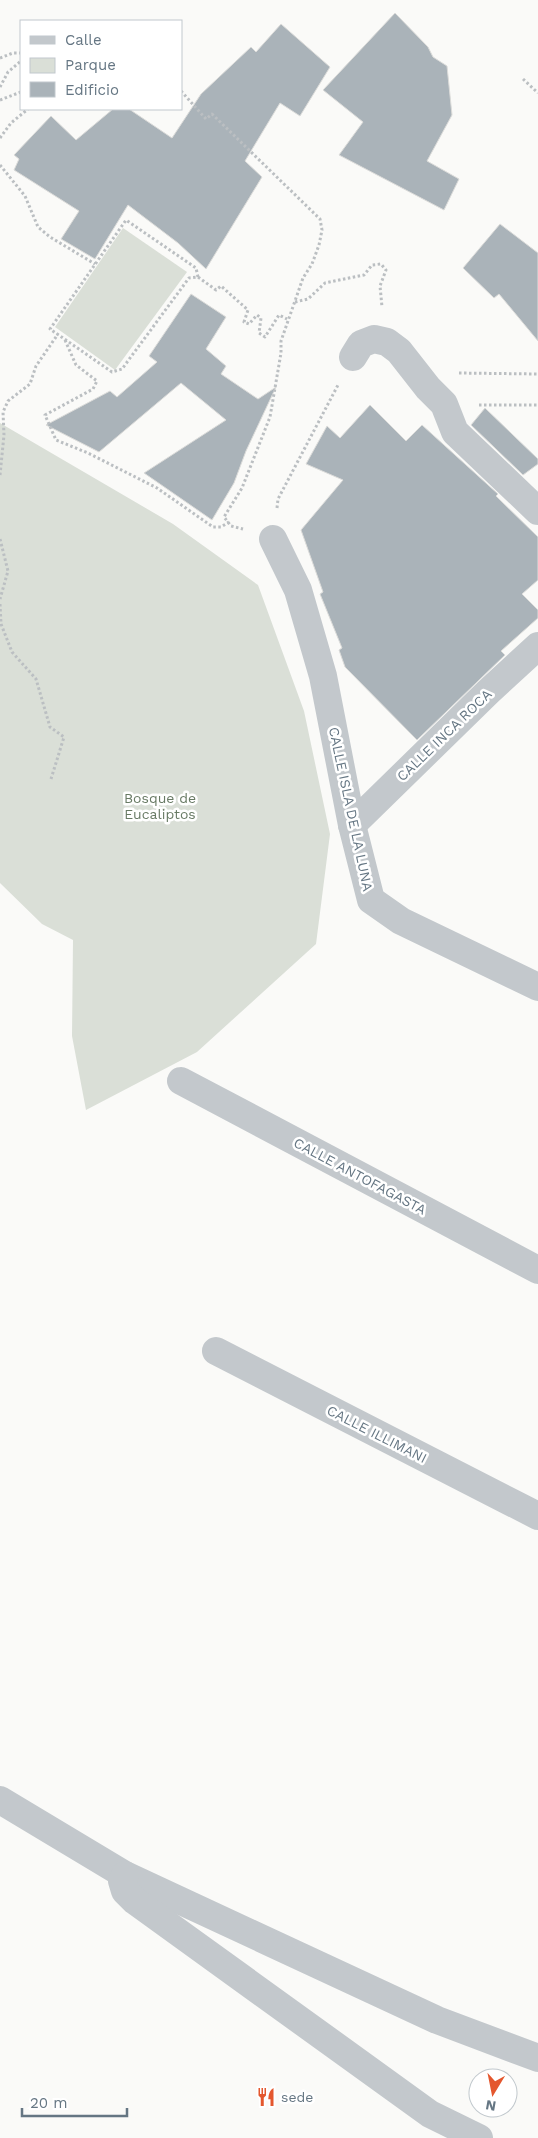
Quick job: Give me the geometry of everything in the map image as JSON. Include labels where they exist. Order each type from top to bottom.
[{"type":"street","points":[[353,358],[361,344],[374,339],[387,342],[399,351],[428,388],[444,404],[455,432],[538,511]]},
{"type":"street","name":"CALLE ISLA DE LA LUNA","points":[[274,539],[298,590],[323,676],[352,825],[371,900],[401,921],[538,987]]},
{"type":"street","name":"CALLE INCA ROCA","points":[[352,825],[488,692],[538,646]]},
{"type":"street","name":"CALLE ANTOFAGASTA","points":[[181,1081],[538,1270]]},
{"type":"street","name":"CALLE ILLIMANI","points":[[216,1352],[538,1516]]},
{"type":"street","points":[[0,1800],[125,1875],[437,2020],[538,2058]]},
{"type":"street","points":[[125,1875],[122,1882],[125,1891],[135,1901],[430,2114],[479,2138]]},
{"type":"path","points":[[0,58],[13,52],[20,53]]},
{"type":"path","points":[[0,87],[8,72],[20,61]]},
{"type":"path","points":[[523,79],[538,93]]},
{"type":"path","points":[[0,100],[20,92]]},
{"type":"path","points":[[182,92],[206,119],[212,114],[320,219],[322,230],[312,264],[303,278],[287,319],[281,341],[281,353],[270,417],[242,488],[224,516],[231,526],[274,539],[278,499],[353,358]]},
{"type":"path","points":[[0,138],[12,123],[27,110]]},
{"type":"path","points":[[0,165],[25,196],[38,227],[50,237],[96,264]]},
{"type":"path","points":[[198,277],[189,278],[122,369],[112,372],[50,329],[126,220],[196,268],[198,277],[216,290],[221,286],[248,310],[244,322],[249,324],[257,314],[261,318],[259,333],[265,337],[279,315],[287,319]]},
{"type":"path","points":[[295,302],[308,299],[325,283],[364,275],[372,265],[381,264],[386,270],[380,286],[380,296],[387,342]]},
{"type":"path","points":[[0,475],[4,435],[3,412],[8,400],[30,384],[36,366],[58,334]]},
{"type":"path","points":[[65,339],[76,365],[97,381],[93,389],[45,415],[56,440],[88,453],[157,488],[213,527],[222,527],[229,522]]},
{"type":"path","points":[[454,373],[538,374]]},
{"type":"path","points":[[444,404],[538,405]]},
{"type":"path","points":[[0,539],[8,571],[0,599]]},
{"type":"path","points":[[0,604],[1,624],[12,652],[36,679],[50,727],[64,737],[51,779]]},
{"type":"green space","points":[[123,228],[187,272],[115,370],[55,327]]},
{"type":"green space","name":"Bosque de Eucaliptos","points":[[0,423],[173,524],[258,585],[304,711],[330,834],[316,944],[197,1052],[86,1110],[72,1036],[73,940],[42,924],[0,883]]},
{"type":"building","points":[[395,13],[428,47],[433,57],[447,66],[452,115],[427,161],[459,179],[444,210],[339,155],[363,122],[323,90]]},
{"type":"building","points":[[281,24],[330,67],[300,116],[280,103],[245,161],[262,177],[206,269],[178,243],[128,205],[95,259],[61,239],[79,211],[14,170],[19,159],[14,155],[51,116],[76,140],[112,110],[130,110],[172,138],[201,94],[251,47],[256,52]]},
{"type":"building","points":[[500,224],[538,253],[538,341],[499,294],[494,298],[463,268]]},
{"type":"building","points":[[191,294],[226,317],[206,349],[226,366],[221,374],[258,399],[276,387],[246,451],[234,483],[212,520],[144,473],[226,420],[181,383],[99,452],[46,425],[110,391],[117,397],[157,362],[149,356]]},
{"type":"building","points":[[370,405],[406,441],[422,425],[498,494],[496,496],[538,537],[538,580],[522,594],[538,610],[538,618],[501,651],[505,655],[417,740],[345,667],[339,650],[342,648],[320,594],[323,592],[301,530],[343,480],[306,464],[327,426],[340,438]]},
{"type":"building","points":[[485,408],[538,459],[538,464],[523,475],[471,425]]},
{"type":"place","name":"sede","points":[[266,2097]]}]
